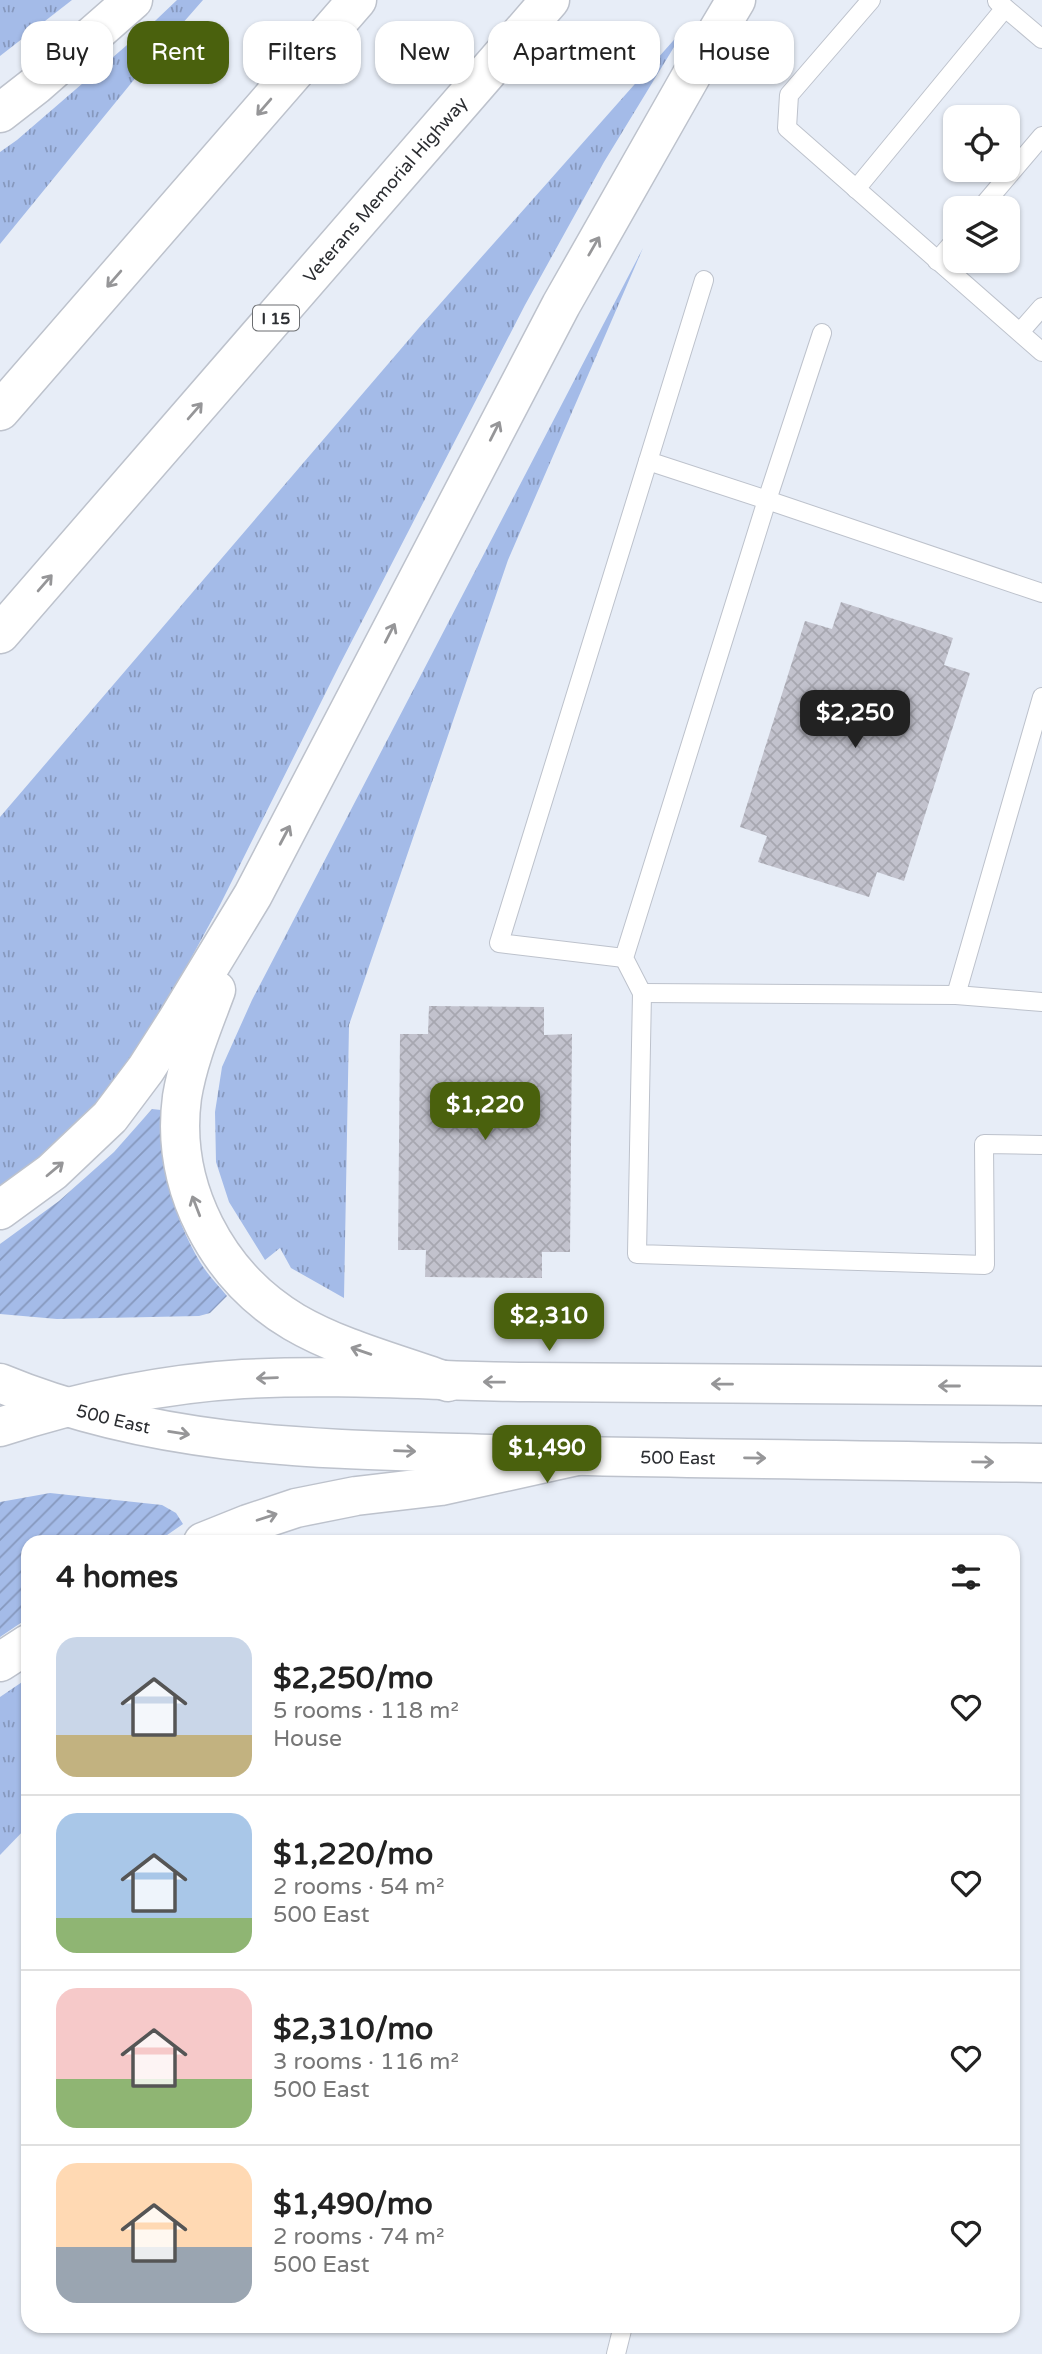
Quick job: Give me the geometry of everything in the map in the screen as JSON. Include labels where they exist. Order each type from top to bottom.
[{"type":"main road","points":[[0,113],[133,0]]},
{"type":"main road","points":[[0,411],[357,0]]},
{"type":"main road","name":"Veterans Memorial Highway","points":[[0,634],[550,0]]},
{"type":"main road","points":[[0,1210],[52,1172],[110,1117],[161,1047],[253,895],[561,305],[736,0]]},
{"type":"main road","points":[[253,895],[192,1055],[183,1097],[182,1150],[186,1173],[199,1213],[218,1250],[250,1289],[296,1324],[449,1382]]},
{"type":"main road","name":"500 East","points":[[0,1427],[65,1406],[156,1388],[243,1379],[302,1377],[449,1382],[1042,1386]]},
{"type":"main road","name":"500 East","points":[[0,1383],[65,1406],[149,1428],[267,1445],[577,1456],[1042,1463]]},
{"type":"main road","points":[[220,1535],[296,1508],[356,1496],[441,1486],[577,1456]]},
{"type":"main road","points":[[0,1661],[21,1648]]},
{"type":"lane","points":[[871,0],[789,95],[787,128],[1042,352]]},
{"type":"lane","points":[[856,189],[1000,4],[1042,39]]},
{"type":"lane","points":[[991,196],[1042,136]]},
{"type":"lane","points":[[937,261],[943,254]]},
{"type":"lane","points":[[624,958],[499,943],[704,280]]},
{"type":"lane","points":[[1020,332],[1042,307]]},
{"type":"lane","points":[[822,333],[624,958],[642,993],[637,1254],[985,1265],[984,1144],[1042,1145]]},
{"type":"lane","points":[[648,461],[1042,593]]},
{"type":"lane","points":[[956,995],[1042,698]]},
{"type":"lane","points":[[642,993],[956,995],[1042,1002]]},
{"type":"lane","points":[[616,2354],[622,2333]]},
{"type":"green space","points":[[0,0],[72,0],[45,21],[21,21],[21,40],[0,56]]},
{"type":"green space","points":[[177,0],[203,0],[185,21],[156,20]]},
{"type":"green space","points":[[674,40],[674,47],[660,70],[660,56]]},
{"type":"green space","points":[[127,45],[127,84],[131,84],[0,244],[0,152],[82,84],[113,84],[113,57]]},
{"type":"green space","points":[[635,84],[651,84],[604,162],[525,305],[339,666],[220,905],[150,1034],[98,1105],[14,1181],[0,1189],[0,817],[424,322]]},
{"type":"green space","points":[[643,248],[508,560],[349,1025],[344,1298],[291,1268],[280,1248],[265,1260],[229,1202],[216,1162],[215,1112],[222,1067],[252,1000]]},
{"type":"green space","points":[[152,1109],[161,1110],[166,1170],[182,1226],[203,1266],[227,1296],[210,1313],[199,1316],[57,1319],[0,1314],[0,1244],[59,1201],[114,1152]]},
{"type":"green space","points":[[50,1493],[162,1505],[176,1513],[183,1524],[167,1535],[21,1535],[21,1623],[0,1637],[0,1502]]},
{"type":"green space","points":[[21,1683],[21,1833],[0,1855],[0,1697]]},
{"type":"building","points":[[841,602],[953,638],[944,665],[970,673],[904,881],[877,872],[869,897],[758,862],[767,836],[740,827],[805,621],[832,629]]},
{"type":"building","points":[[429,1006],[544,1007],[544,1035],[572,1034],[570,1252],[542,1252],[542,1278],[425,1277],[426,1250],[398,1250],[400,1034],[428,1034]]}]
